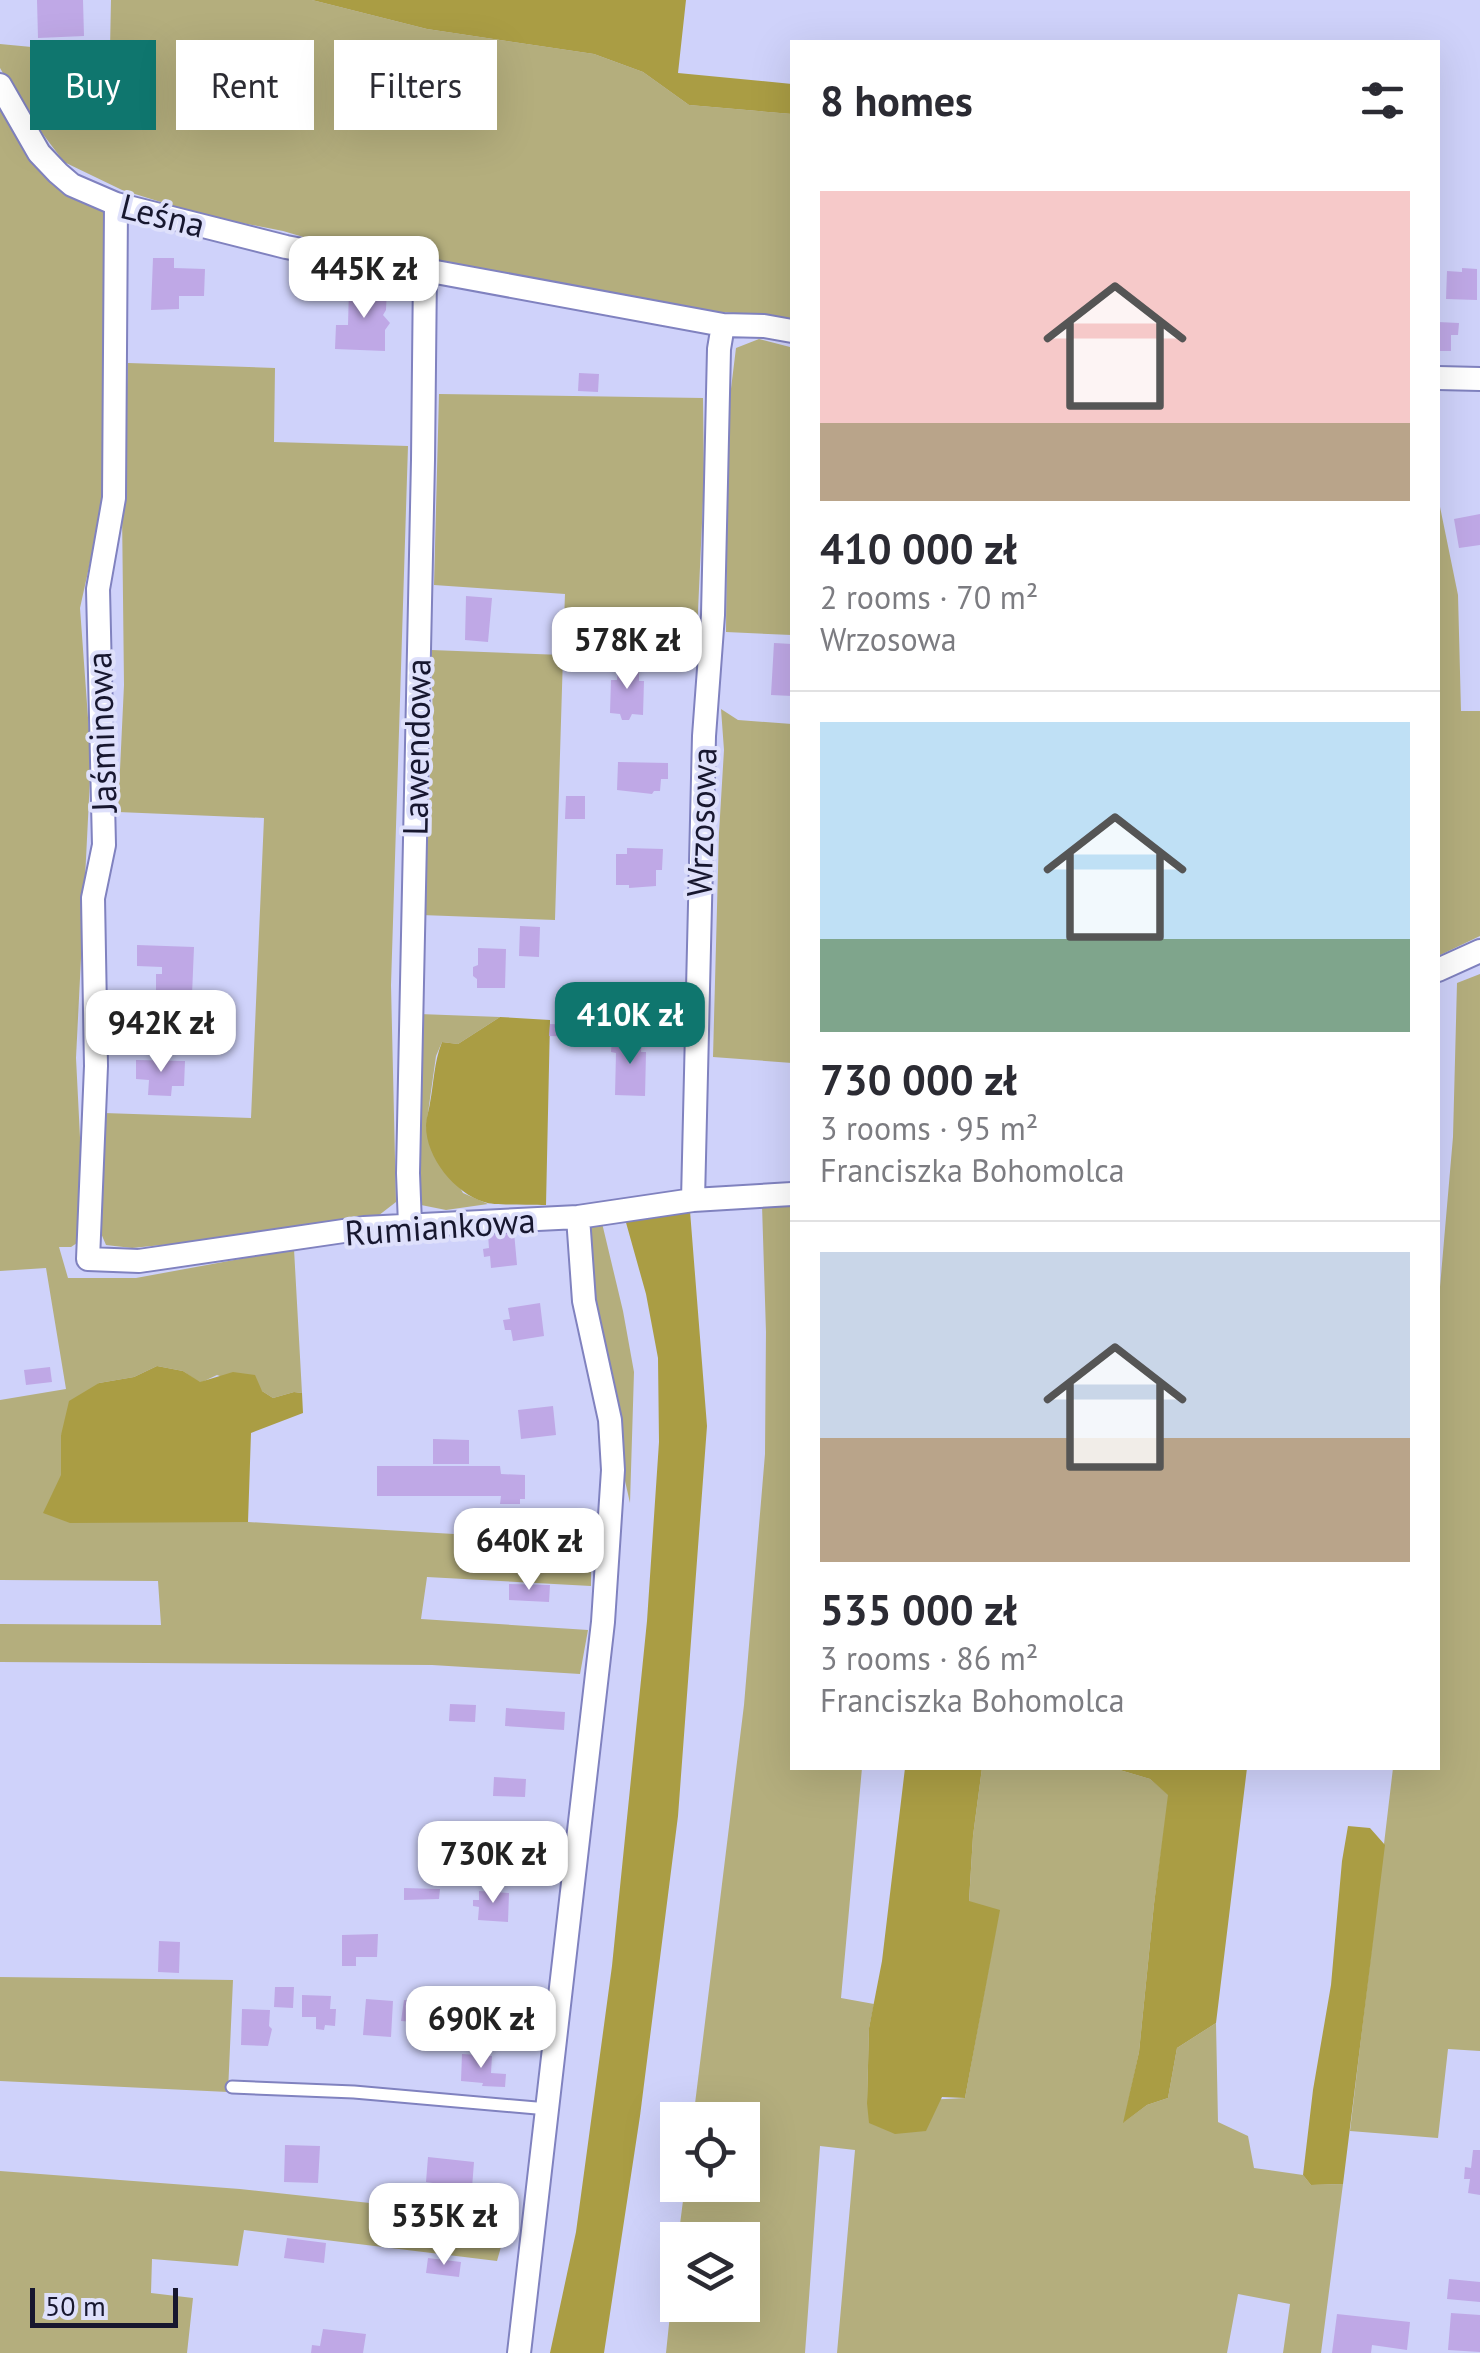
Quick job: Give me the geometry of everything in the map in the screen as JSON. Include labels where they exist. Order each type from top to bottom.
[{"type":"street","name":"Leśna","points":[[0,85],[40,152],[58,173],[72,185],[116,204],[286,247],[723,325],[790,331]]},
{"type":"street","name":"Jaśminowa","points":[[88,1259],[96,1066],[93,898],[104,845],[98,589],[114,498],[116,204]]},
{"type":"street","name":"Lawendowa","points":[[410,1225],[425,270]]},
{"type":"street","name":"Wrzosowa","points":[[692,1200],[704,736],[713,615],[718,349],[723,325]]},
{"type":"street","points":[[1440,378],[1480,379]]},
{"type":"street","points":[[1440,969],[1480,951]]},
{"type":"street","name":"Rumiankowa","points":[[88,1259],[139,1261],[364,1228],[578,1217],[692,1200],[790,1194]]},
{"type":"street","points":[[520,2353],[603,1622],[612,1470],[610,1420],[584,1300],[578,1217]]},
{"type":"lane","points":[[232,2086],[548,2109]]},
{"type":"shaded area","points":[[111,0],[312,0],[427,29],[594,54],[643,72],[689,105],[790,114],[790,319],[723,312],[703,314],[365,255],[283,231],[206,216],[122,190],[64,162],[40,130],[156,130],[156,40],[110,40]]},
{"type":"shaded area","points":[[312,0],[686,0],[678,73],[790,84],[790,114],[689,105],[643,72],[594,54],[427,29]]},
{"type":"shaded area","points":[[0,44],[30,47],[30,117],[0,68]]},
{"type":"shaded area","points":[[0,98],[106,211],[104,499],[80,608],[91,759],[76,1058],[83,1197],[80,1241],[71,1247],[59,1247],[68,1278],[136,1278],[294,1249],[302,1393],[273,1398],[217,1375],[200,1383],[183,1371],[157,1366],[134,1377],[99,1383],[61,1435],[61,1475],[164,1521],[248,1522],[591,1542],[591,1586],[427,1577],[421,1619],[588,1630],[580,1674],[432,1665],[0,1662],[0,1624],[161,1625],[158,1581],[0,1580],[0,1400],[66,1389],[46,1268],[0,1271]]},
{"type":"shaded area","points":[[759,339],[790,347],[790,635],[726,632],[728,413],[736,348]]},
{"type":"shaded area","points":[[128,363],[275,368],[274,442],[408,446],[391,985],[396,1202],[374,1219],[291,1232],[132,1248],[106,1245],[97,1224],[104,1113],[251,1118],[264,818],[118,812],[124,685],[122,511]]},
{"type":"shaded area","points":[[439,394],[703,398],[704,479],[696,655],[563,648],[565,594],[434,585]]},
{"type":"shaded area","points":[[1440,507],[1458,595],[1461,711],[1480,711],[1480,936],[1440,955]]},
{"type":"shaded area","points":[[431,650],[563,655],[555,920],[421,915],[433,720]]},
{"type":"shaded area","points":[[721,709],[738,720],[790,724],[790,1063],[713,1057],[724,750]]},
{"type":"shaded area","points":[[1480,974],[1480,2051],[1448,2049],[1438,2138],[1350,2131],[1393,1770],[1440,1770],[1440,1287],[1453,1137],[1457,983]]},
{"type":"shaded area","points":[[419,1014],[500,1017],[458,1044],[442,1042],[436,1056],[426,1127],[463,1193],[488,1204],[446,1210],[421,1205]]},
{"type":"shaded area","points":[[500,1017],[550,1020],[546,1205],[496,1204],[473,1197],[444,1173],[427,1138],[426,1120],[442,1042],[458,1044]]},
{"type":"shaded area","points":[[762,1205],[790,1206],[790,1770],[862,1770],[841,1998],[874,2004],[869,2028],[867,2103],[965,2098],[999,1911],[969,1902],[982,1770],[1120,1770],[1150,1779],[1169,1795],[1139,2052],[1124,2122],[1147,2105],[1168,2098],[1177,2048],[1216,2023],[1218,2122],[1248,2136],[1254,2168],[1303,2175],[1311,2185],[1343,2184],[1321,2353],[1283,2353],[1290,2304],[1238,2294],[1227,2353],[837,2353],[855,2150],[820,2146],[805,2353],[666,2353],[669,2322],[760,2322],[760,2222],[680,2222],[683,2202],[760,2202],[760,2102],[695,2102],[744,1705],[765,1454]]},
{"type":"shaded area","points":[[690,1211],[707,1426],[678,1816],[640,2116],[604,2353],[550,2353],[576,2232],[612,1966],[647,1621],[659,1442],[658,1358],[646,1294],[625,1219]]},
{"type":"shaded area","points":[[602,1223],[634,1372],[630,1503],[590,1279],[587,1227]]},
{"type":"shaded area","points":[[157,1366],[183,1371],[200,1382],[233,1372],[255,1375],[262,1391],[273,1398],[302,1393],[303,1413],[251,1433],[248,1522],[70,1523],[43,1513],[61,1475],[61,1435],[69,1401],[99,1383],[134,1377]]},
{"type":"shaded area","points":[[905,1770],[982,1770],[969,1901],[1000,1910],[965,2098],[942,2097],[926,2131],[895,2134],[869,2123],[869,2028],[882,1961]]},
{"type":"shaded area","points":[[1120,1770],[1247,1770],[1216,2023],[1177,2048],[1168,2098],[1147,2105],[1123,2123],[1139,2052],[1168,1795],[1150,1779]]},
{"type":"shaded area","points":[[1348,1826],[1370,1828],[1385,1845],[1343,2184],[1311,2185],[1303,2175],[1331,1985]]},
{"type":"shaded area","points":[[0,1977],[233,1980],[228,2092],[0,2081]]},
{"type":"shaded area","points":[[0,2171],[240,2189],[509,2218],[497,2261],[244,2230],[238,2266],[152,2259],[151,2293],[193,2298],[187,2353],[0,2353]]},
{"type":"building","points":[[37,0],[83,0],[84,36],[38,38]]},
{"type":"building","points":[[153,258],[174,258],[174,268],[205,269],[204,296],[179,296],[179,309],[151,310]]},
{"type":"building","points":[[1462,268],[1477,269],[1477,300],[1446,299],[1447,271],[1462,272]]},
{"type":"building","points":[[349,288],[387,289],[383,315],[390,323],[385,330],[385,351],[335,349],[336,325],[348,325]]},
{"type":"building","points":[[1440,322],[1459,323],[1458,335],[1451,335],[1451,351],[1440,351]]},
{"type":"building","points":[[579,373],[599,374],[598,392],[578,391]]},
{"type":"building","points":[[1480,514],[1480,545],[1459,548],[1454,519]]},
{"type":"building","points":[[466,596],[492,598],[488,642],[465,640]]},
{"type":"building","points":[[774,643],[790,644],[790,696],[771,695]]},
{"type":"building","points":[[618,662],[639,663],[639,681],[644,681],[643,715],[632,714],[629,720],[610,713],[611,680],[617,680]]},
{"type":"building","points":[[618,762],[668,763],[668,779],[661,779],[660,791],[652,794],[617,790]]},
{"type":"building","points":[[566,796],[585,796],[585,819],[565,819]]},
{"type":"building","points":[[627,848],[663,849],[656,886],[616,885],[616,854],[627,854]]},
{"type":"building","points":[[520,926],[540,927],[539,957],[519,956]]},
{"type":"building","points":[[137,945],[194,947],[192,995],[156,994],[156,974],[162,974],[162,967],[137,966]]},
{"type":"building","points":[[478,948],[506,949],[505,988],[477,988],[473,967],[478,965]]},
{"type":"building","points":[[550,1024],[580,1025],[580,1037],[549,1036]]},
{"type":"building","points":[[612,1038],[642,1039],[641,1052],[646,1052],[645,1096],[615,1095],[616,1053],[611,1052]]},
{"type":"building","points":[[136,1060],[185,1061],[184,1086],[172,1086],[171,1096],[148,1095],[149,1080],[136,1079]]},
{"type":"building","points":[[514,1232],[517,1265],[491,1268],[490,1256],[484,1257],[483,1249],[489,1248],[488,1235]]},
{"type":"building","points":[[540,1303],[544,1336],[513,1341],[503,1320],[510,1319],[508,1308]]},
{"type":"building","points":[[50,1367],[52,1382],[26,1385],[24,1370]]},
{"type":"building","points":[[553,1406],[556,1435],[521,1439],[518,1410]]},
{"type":"building","points":[[433,1439],[469,1440],[469,1464],[433,1464]]},
{"type":"building","points":[[377,1466],[500,1466],[501,1474],[525,1475],[525,1499],[520,1499],[520,1504],[500,1504],[501,1496],[377,1496]]},
{"type":"building","points":[[509,1584],[550,1585],[549,1602],[509,1600]]},
{"type":"building","points":[[450,1704],[476,1705],[475,1722],[449,1721]]},
{"type":"building","points":[[506,1708],[565,1712],[564,1730],[505,1726]]},
{"type":"building","points":[[494,1777],[526,1779],[525,1797],[493,1796]]},
{"type":"building","points":[[440,1847],[479,1849],[474,1872],[460,1875],[438,1871]]},
{"type":"building","points":[[404,1888],[440,1889],[439,1899],[404,1900]]},
{"type":"building","points":[[479,1891],[509,1893],[508,1922],[478,1920],[479,1907],[473,1906],[473,1900],[479,1900]]},
{"type":"building","points":[[378,1934],[377,1957],[356,1957],[356,1966],[342,1966],[342,1935]]},
{"type":"building","points":[[159,1941],[180,1942],[179,1973],[158,1972]]},
{"type":"building","points":[[275,1987],[294,1987],[293,2008],[274,2007]]},
{"type":"building","points":[[302,1995],[331,1996],[330,2009],[336,2009],[335,2026],[316,2029],[316,2017],[302,2017]]},
{"type":"building","points":[[366,1999],[393,2001],[391,2037],[363,2035]]},
{"type":"building","points":[[404,2000],[417,2001],[415,2022],[401,2021]]},
{"type":"building","points":[[480,2004],[516,2007],[514,2035],[478,2033]]},
{"type":"building","points":[[242,2009],[270,2010],[272,2029],[268,2046],[241,2045]]},
{"type":"building","points":[[462,2054],[492,2056],[491,2073],[506,2074],[505,2087],[461,2081]]},
{"type":"building","points":[[285,2145],[320,2146],[318,2183],[284,2182]]},
{"type":"building","points":[[1473,2150],[1480,2150],[1480,2195],[1468,2193],[1470,2179],[1464,2179],[1465,2167],[1471,2168]]},
{"type":"building","points":[[428,2157],[474,2162],[472,2188],[439,2187],[440,2184],[426,2182]]},
{"type":"building","points":[[287,2238],[326,2243],[324,2263],[284,2258]]},
{"type":"building","points":[[428,2258],[461,2262],[459,2277],[426,2273]]},
{"type":"building","points":[[1449,2279],[1480,2282],[1480,2302],[1447,2299]]},
{"type":"building","points":[[1451,2313],[1480,2315],[1480,2352],[1448,2350]]},
{"type":"building","points":[[1337,2314],[1410,2322],[1407,2350],[1372,2345],[1371,2353],[1332,2353]]},
{"type":"building","points":[[323,2329],[366,2334],[363,2353],[311,2353],[312,2345],[320,2346]]}]
